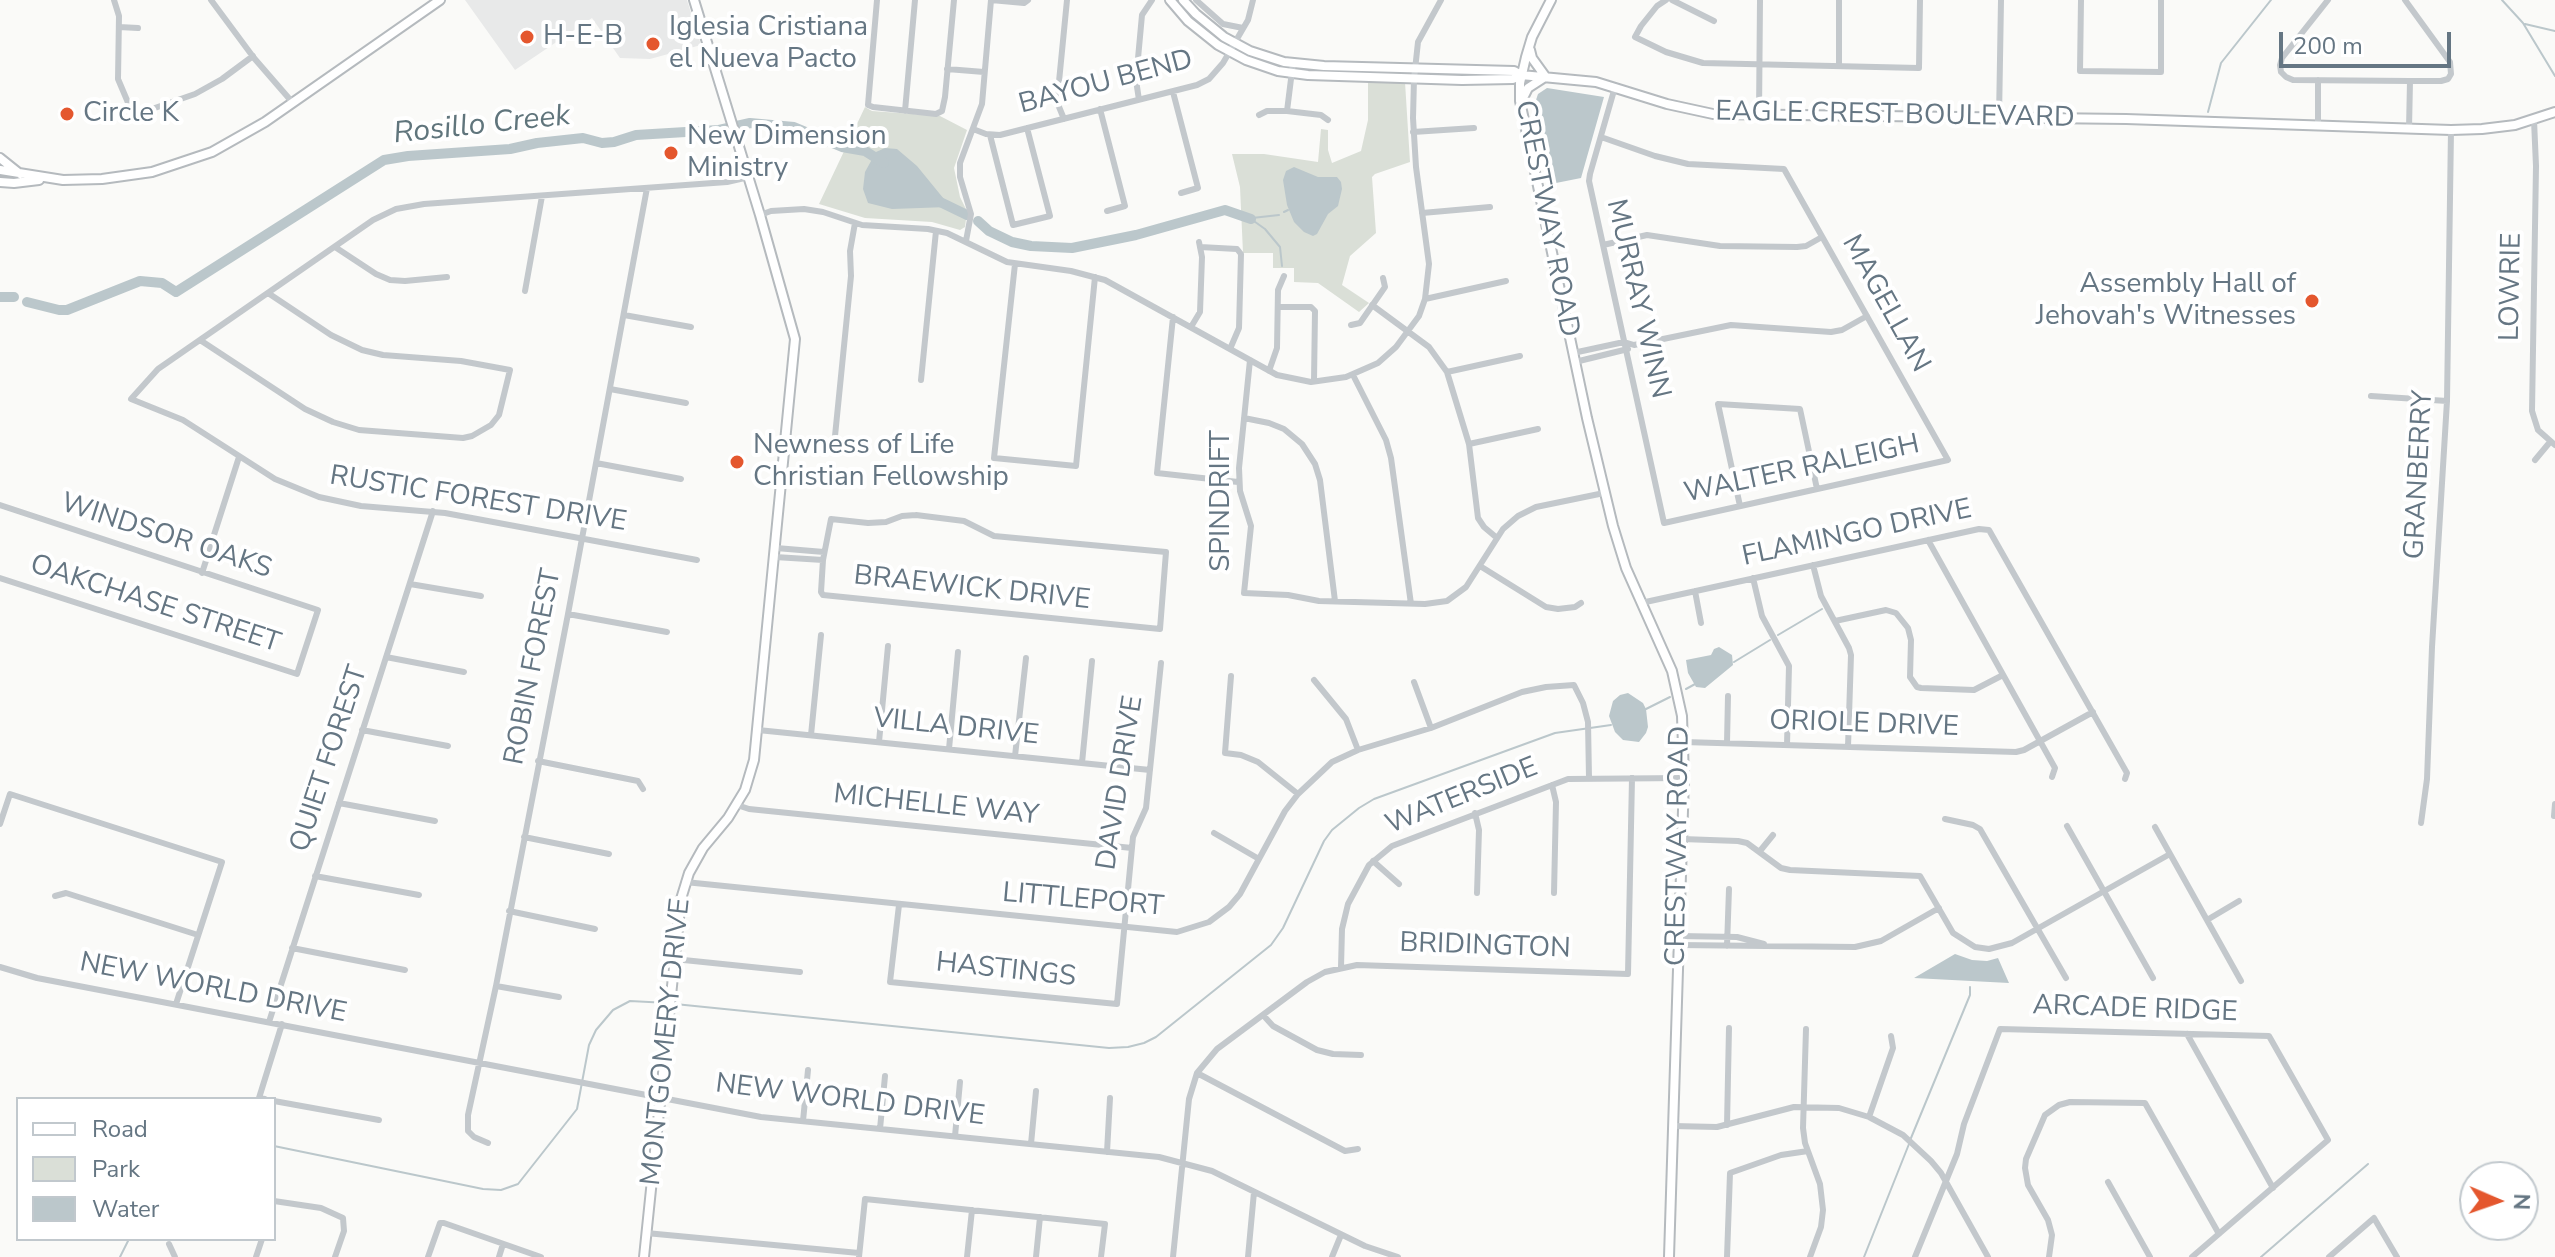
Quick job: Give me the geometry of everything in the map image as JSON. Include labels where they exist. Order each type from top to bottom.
[{"type":"main road","points":[[0,170],[83,181],[165,168],[212,152],[293,103],[440,0]]},
{"type":"main road","name":"MONTGOMERY DRIVE","points":[[644,1257],[677,918],[685,882],[703,848],[737,805],[754,760],[795,339],[694,0]]},
{"type":"main road","name":"EAGLE CREST BOULEVARD","points":[[1170,0],[1201,33],[1230,52],[1253,63],[1292,73],[1514,71],[1521,75],[1585,80],[1713,114],[2226,122],[2451,130],[2482,129],[2534,120],[2555,112]]},
{"type":"main road","name":"EAGLE CREST BOULEVARD","points":[[1183,0],[1208,26],[1234,43],[1270,58],[1293,63],[1414,74],[1513,79],[1521,75]]},
{"type":"main road","points":[[1502,71],[1514,66],[1529,46],[1551,0]]},
{"type":"main road","points":[[1521,106],[1528,88],[1545,76],[1532,58],[1529,46]]},
{"type":"main road","name":"CRESTWAY ROAD","points":[[1529,46],[1521,75],[1521,106],[1604,493],[1621,555],[1672,671],[1680,705],[1684,778],[1669,1257]]},
{"type":"main road","points":[[1491,78],[1509,84],[1521,106]]},
{"type":"main road","points":[[0,158],[21,175]]},
{"type":"main road","points":[[0,182],[50,179]]},
{"type":"street","points":[[114,0],[119,16],[118,79],[132,112],[149,110],[195,94],[253,56]]},
{"type":"street","points":[[211,0],[293,103]]},
{"type":"street","points":[[877,0],[868,105],[939,114],[945,97],[954,0]]},
{"type":"street","points":[[905,111],[915,0]]},
{"type":"street","points":[[966,241],[971,214],[960,177],[960,163],[982,104],[991,0],[1024,3],[1028,0]]},
{"type":"street","points":[[1064,119],[1057,102],[1067,0]]},
{"type":"street","points":[[1139,100],[1136,80],[1142,15],[1152,0]]},
{"type":"street","points":[[1196,0],[1223,24],[1243,28]]},
{"type":"street","name":"BAYOU BEND","points":[[973,129],[1000,135],[1197,85],[1209,79],[1230,52],[1248,20],[1253,0]]},
{"type":"street","points":[[760,215],[771,211],[804,209],[855,223],[936,231],[1015,264],[1071,271],[1122,288],[1269,371],[1288,378],[1314,381],[1353,375],[1387,356],[1419,316],[1425,299],[1429,264],[1413,132],[1414,74],[1418,42],[1441,0]]},
{"type":"street","points":[[1666,0],[1657,6],[1635,37],[1666,52],[1703,63],[1919,68],[1920,0]]},
{"type":"street","points":[[1672,0],[1714,21]]},
{"type":"street","points":[[1759,116],[1760,0]]},
{"type":"street","points":[[1839,0],[1839,66]]},
{"type":"street","points":[[1999,119],[2001,0]]},
{"type":"street","points":[[2081,0],[2080,71],[2161,72],[2161,0]]},
{"type":"street","points":[[2328,0],[2282,58],[2281,72],[2293,80],[2441,81],[2451,74],[2450,62],[2405,2],[2398,0]]},
{"type":"street","points":[[119,27],[138,28]]},
{"type":"street","points":[[1287,111],[1293,63]]},
{"type":"street","points":[[947,69],[984,72]]},
{"type":"street","points":[[2318,80],[2318,126]]},
{"type":"street","points":[[2409,129],[2410,81]]},
{"type":"street","name":"MURRAY WINN","points":[[1615,87],[1589,181],[1664,523]]},
{"type":"street","points":[[1173,92],[1198,188],[1181,193]]},
{"type":"street","points":[[1100,109],[1125,206],[1107,211]]},
{"type":"street","points":[[1259,115],[1267,111],[1287,111],[1321,115],[1328,120]]},
{"type":"street","name":"LOWRIE","points":[[2534,120],[2532,411],[2538,430],[2552,443]]},
{"type":"street","points":[[990,135],[1013,225],[1050,216],[1027,128]]},
{"type":"street","points":[[1413,132],[1474,128]]},
{"type":"street","name":"GRANBERRY","points":[[2421,823],[2427,779],[2447,401],[2451,130]]},
{"type":"street","name":"MAGELLAN","points":[[1601,137],[1688,164],[1784,169],[1948,460]]},
{"type":"street","points":[[268,293],[331,335],[362,350],[510,370],[499,415],[479,433],[455,438],[359,430],[316,414],[200,340],[373,220],[401,208],[737,181],[749,177]]},
{"type":"street","name":"ROBIN FOREST","points":[[488,1143],[468,1131],[468,1115],[568,614],[647,188]]},
{"type":"street","points":[[525,291],[542,196]]},
{"type":"street","points":[[1422,213],[1490,207]]},
{"type":"street","points":[[835,436],[855,223]]},
{"type":"street","points":[[921,380],[936,231]]},
{"type":"street","points":[[1603,245],[1647,235],[1720,246],[1797,247],[1806,246],[1822,237]]},
{"type":"street","points":[[1191,327],[1200,312],[1202,257],[1199,244],[1237,249],[1241,254],[1239,328],[1230,349]]},
{"type":"street","points":[[335,247],[390,280],[447,277]]},
{"type":"street","points":[[1015,264],[994,458],[1076,466],[1095,277]]},
{"type":"street","points":[[1269,371],[1277,348],[1278,290],[1284,276]]},
{"type":"street","points":[[1351,325],[1360,323],[1385,287],[1383,278]]},
{"type":"street","points":[[1425,299],[1506,281]]},
{"type":"street","points":[[1372,305],[1429,347],[1447,372],[1469,444],[1478,518],[1497,538]]},
{"type":"street","points":[[1278,307],[1311,307],[1315,311],[1314,381]]},
{"type":"street","points":[[624,315],[691,327]]},
{"type":"street","points":[[1574,358],[1626,351],[1634,345],[1731,325],[1831,332],[1842,330],[1867,316]]},
{"type":"street","points":[[1173,317],[1157,473],[1238,482]]},
{"type":"street","name":"RUSTIC FOREST DRIVE","points":[[200,340],[158,369],[131,399],[183,420],[275,479],[319,497],[361,506],[433,511],[697,560]]},
{"type":"street","points":[[1574,358],[1624,342],[1634,345]]},
{"type":"street","points":[[1447,372],[1520,356]]},
{"type":"street","name":"SPINDRIFT","points":[[1250,360],[1238,482],[1251,526],[1244,593],[1335,601]]},
{"type":"street","points":[[1353,375],[1386,440],[1391,458],[1411,604]]},
{"type":"street","points":[[610,389],[686,403]]},
{"type":"street","points":[[2371,396],[2447,401]]},
{"type":"street","points":[[1740,506],[1718,404],[1800,409],[1817,489]]},
{"type":"street","points":[[1244,418],[1284,429],[1302,444],[1315,464],[1320,480],[1335,601],[1411,604],[1447,601],[1466,587],[1503,529],[1518,516],[1536,507],[1604,493]]},
{"type":"street","points":[[1469,444],[1538,429]]},
{"type":"street","points":[[2535,460],[2552,443]]},
{"type":"street","points":[[202,573],[239,457]]},
{"type":"street","name":"WALTER RALEIGH","points":[[1664,523],[1948,460]]},
{"type":"street","points":[[596,463],[681,479]]},
{"type":"street","name":"WINDSOR OAKS","points":[[0,505],[318,610],[297,674]]},
{"type":"street","name":"QUIET FOREST","points":[[269,1022],[433,511]]},
{"type":"street","name":"BRAEWICK DRIVE","points":[[916,515],[964,521],[994,536],[1166,552],[1160,629],[827,596],[821,592],[824,556],[831,519],[868,523],[916,515]]},
{"type":"street","name":"FLAMINGO DRIVE","points":[[1641,603],[1979,529],[1989,530],[2127,773],[2125,779]]},
{"type":"street","points":[[1928,540],[2055,768],[2052,777]]},
{"type":"street","points":[[775,552],[824,556]]},
{"type":"street","points":[[1813,565],[1818,591],[1851,655],[1848,747]]},
{"type":"street","points":[[1480,566],[1546,607],[1558,609],[1581,603]]},
{"type":"street","name":"OAKCHASE STREET","points":[[0,578],[297,674]]},
{"type":"street","points":[[1753,578],[1762,616],[1789,666],[1787,745]]},
{"type":"street","points":[[410,584],[481,596]]},
{"type":"street","points":[[1695,591],[1701,623]]},
{"type":"street","points":[[1835,621],[1886,610],[1896,613],[1908,628],[1911,640],[1910,677],[1917,687],[1974,690],[2003,675]]},
{"type":"street","points":[[568,614],[667,632]]},
{"type":"street","points":[[811,735],[821,635]]},
{"type":"street","points":[[879,742],[888,646]]},
{"type":"street","points":[[949,749],[958,652]]},
{"type":"street","points":[[386,657],[464,672]]},
{"type":"street","points":[[1015,756],[1026,658]]},
{"type":"street","points":[[1082,763],[1092,661]]},
{"type":"street","name":"DAVID DRIVE","points":[[1117,1004],[1132,848],[1136,828],[1146,808],[1161,663]]},
{"type":"street","points":[[1231,676],[1225,753],[1258,762],[1298,794]]},
{"type":"street","points":[[1314,680],[1346,719],[1358,750]]},
{"type":"street","points":[[1414,682],[1431,728]]},
{"type":"street","name":"LITTLEPORT","points":[[685,882],[1177,932],[1209,922],[1235,901],[1285,811],[1298,794],[1332,762],[1358,750],[1431,728],[1522,692],[1574,685],[1588,722],[1589,778]]},
{"type":"street","points":[[1727,743],[1728,696]]},
{"type":"street","name":"ORIOLE DRIVE","points":[[1684,742],[2016,752],[2093,712]]},
{"type":"street","points":[[362,730],[448,746]]},
{"type":"street","name":"VILLA DRIVE","points":[[758,730],[1150,770]]},
{"type":"street","points":[[538,761],[638,781],[643,789]]},
{"type":"street","name":"BRIDINGTON","points":[[1341,967],[1364,965],[1628,974],[1632,778]]},
{"type":"street","name":"WATERSIDE","points":[[1341,967],[1343,919],[1348,904],[1364,872],[1385,850],[1568,779],[1684,778]]},
{"type":"street","points":[[1552,785],[1556,802],[1554,893]]},
{"type":"street","points":[[0,824],[10,794],[222,862],[176,1004]]},
{"type":"street","points":[[339,803],[435,821]]},
{"type":"street","points":[[2554,816],[2555,804]]},
{"type":"street","name":"MICHELLE WAY","points":[[737,805],[749,809],[1132,848]]},
{"type":"street","points":[[1475,813],[1479,830],[1477,893]]},
{"type":"street","points":[[1945,819],[1980,829],[2066,978]]},
{"type":"street","points":[[2067,826],[2153,978]]},
{"type":"street","points":[[2155,827],[2241,981]]},
{"type":"street","points":[[1214,833],[1259,859]]},
{"type":"street","points":[[1760,851],[1773,835]]},
{"type":"street","points":[[524,837],[609,854]]},
{"type":"street","points":[[1682,839],[1738,841],[1790,870],[1920,876],[1953,933],[1975,947],[1989,949],[2001,947],[2170,854]]},
{"type":"street","points":[[1373,861],[1399,884]]},
{"type":"street","points":[[315,876],[419,895]]},
{"type":"street","points":[[1727,946],[1729,889]]},
{"type":"street","points":[[55,896],[66,893],[198,935]]},
{"type":"street","points":[[2207,920],[2239,901]]},
{"type":"street","name":"HASTINGS","points":[[899,905],[890,982],[1117,1004]]},
{"type":"street","points":[[1679,940],[1727,946],[1855,947],[1881,941],[1939,908]]},
{"type":"street","points":[[509,911],[595,929]]},
{"type":"street","points":[[1679,940],[1727,937],[1767,945]]},
{"type":"street","points":[[292,948],[405,970]]},
{"type":"street","points":[[674,959],[800,972]]},
{"type":"street","name":"NEW WORLD DRIVE","points":[[0,967],[37,978],[761,1117],[1159,1157],[1212,1171],[1341,1235],[1398,1257]]},
{"type":"street","points":[[1173,1257],[1189,1099],[1197,1073],[1217,1049],[1307,982],[1341,967]]},
{"type":"street","points":[[496,986],[559,997]]},
{"type":"street","points":[[1263,1015],[1273,1026],[1317,1050],[1361,1055]]},
{"type":"street","points":[[262,1097],[282,1024]]},
{"type":"street","points":[[1727,1125],[1729,1028]]},
{"type":"street","points":[[1806,1029],[1803,1128],[1820,1184],[1823,1210],[1821,1227],[1810,1257]]},
{"type":"street","name":"ARCADE RIDGE","points":[[1945,1180],[2000,1029],[2269,1036],[2328,1140],[2273,1188]]},
{"type":"street","points":[[2186,1034],[2273,1188],[2192,1257]]},
{"type":"street","points":[[1869,1117],[1893,1048],[1891,1036]]},
{"type":"street","points":[[803,1121],[808,1070]]},
{"type":"street","points":[[1197,1073],[1345,1151],[1358,1149]]},
{"type":"street","points":[[880,1129],[885,1076]]},
{"type":"street","points":[[955,1136],[960,1082]]},
{"type":"street","points":[[1031,1144],[1036,1091]]},
{"type":"street","points":[[1107,1152],[1110,1098]]},
{"type":"street","points":[[276,1101],[379,1120]]},
{"type":"street","points":[[2049,1257],[2052,1235],[2048,1220],[2028,1185],[2025,1168],[2029,1148],[2045,1115],[2059,1105],[2070,1102],[2145,1103],[2219,1234]]},
{"type":"street","points":[[1673,1126],[1727,1125],[1779,1109],[1803,1106],[1839,1108],[1869,1117],[1903,1135],[1917,1147],[1945,1180],[1988,1257]]},
{"type":"street","points":[[1727,1257],[1730,1173],[1781,1155],[1808,1151]]},
{"type":"street","points":[[1915,1257],[1945,1180]]},
{"type":"street","points":[[2108,1182],[2150,1257]]},
{"type":"street","points":[[1248,1257],[1254,1192]]},
{"type":"street","points":[[646,1233],[859,1255],[865,1199],[1105,1224],[1101,1257]]},
{"type":"street","points":[[276,1201],[321,1208],[343,1218],[344,1231],[335,1257]]},
{"type":"street","points":[[967,1257],[972,1210]]},
{"type":"street","points":[[1036,1257],[1040,1217]]},
{"type":"street","points":[[2329,1257],[2374,1218],[2397,1257]]},
{"type":"street","points":[[428,1257],[440,1223],[541,1257]]},
{"type":"street","points":[[1332,1257],[1341,1235]]},
{"type":"street","points":[[169,1244],[175,1257]]},
{"type":"street","points":[[499,1257],[503,1244]]},
{"type":"shaded area","points":[[465,0],[687,0],[701,45],[650,59],[620,58],[592,18],[515,70]]},
{"type":"green space","points":[[1368,79],[1405,82],[1410,162],[1372,177],[1376,233],[1350,256],[1342,285],[1369,303],[1359,312],[1318,283],[1294,282],[1294,268],[1273,268],[1273,253],[1243,253],[1240,187],[1232,154],[1264,154],[1318,162],[1321,129],[1328,130],[1328,150],[1332,163],[1361,151],[1368,120]]},
{"type":"green space","points":[[865,107],[872,111],[940,116],[967,130],[954,168],[960,197],[967,211],[965,227],[960,230],[932,222],[865,218],[819,204]]},
{"type":"water","points":[[1547,88],[1604,97],[1581,178],[1551,184],[1534,106],[1538,94]]},
{"type":"water","points":[[885,148],[897,149],[917,166],[948,207],[892,209],[868,203],[863,189],[865,172],[876,152]]},
{"type":"water","points":[[1294,167],[1318,177],[1337,177],[1341,182],[1338,206],[1328,214],[1313,236],[1294,222],[1287,205],[1283,180],[1286,171]]},
{"type":"water","points":[[1719,647],[1732,655],[1733,665],[1705,688],[1696,687],[1688,673],[1686,660],[1711,655]]},
{"type":"water","points":[[1628,693],[1643,703],[1646,709],[1648,727],[1639,742],[1623,740],[1615,732],[1609,716],[1613,701]]},
{"type":"water","points":[[1955,954],[1972,960],[1998,958],[2009,983],[1914,978]]},
{"type":"waterway","points":[[2208,112],[2221,63],[2271,0]]},
{"type":"waterway","points":[[2502,0],[2523,23],[2555,76]]},
{"type":"waterway","points":[[2525,24],[2555,31]]},
{"type":"waterway","name":"Rosillo Creek","points":[[27,302],[67,310],[140,281],[162,283],[176,292],[384,160],[408,156],[510,149],[583,138],[602,143],[614,142],[636,135],[719,130],[750,123],[794,127],[842,147],[865,151],[884,163]]},
{"type":"waterway","name":"Rosillo Creek","points":[[936,200],[967,215]]},
{"type":"waterway","name":"Rosillo Creek","points":[[978,221],[989,231],[1012,242],[1072,248],[1136,235],[1225,210],[1251,219]]},
{"type":"waterway","name":"Rosillo Creek","points":[[1284,212],[1288,210]]},
{"type":"waterway","name":"Rosillo Creek","points":[[1252,218],[1279,215]]},
{"type":"waterway","points":[[1251,219],[1265,229],[1280,247],[1282,266]]},
{"type":"waterway","name":"Rosillo Creek","points":[[0,297],[14,297]]},
{"type":"waterway","points":[[1778,635],[1822,609]]},
{"type":"waterway","points":[[1734,662],[1770,640]]},
{"type":"waterway","points":[[1686,689],[1697,683]]},
{"type":"waterway","points":[[1646,709],[1670,697]]},
{"type":"waterway","points":[[675,1004],[1109,1048],[1144,1043],[1156,1037],[1271,945],[1283,928],[1324,841],[1332,830],[1359,808],[1374,799],[1555,733],[1611,725]]},
{"type":"waterway","points":[[1911,1138],[1970,995],[1970,987]]},
{"type":"waterway","points":[[276,1146],[483,1189],[501,1190],[518,1184],[577,1109],[589,1045],[596,1030],[613,1010],[630,1001],[668,1003]]},
{"type":"waterway","points":[[1864,1257],[1909,1144]]},
{"type":"waterway","points":[[2261,1257],[2368,1164]]},
{"type":"waterway","points":[[120,1257],[128,1241]]},
{"type":"place","name":"H-E-B","points":[[527,37]]},
{"type":"place","name":"Iglesia Cristiana el Nueva Pacto","points":[[653,44]]},
{"type":"place","name":"Circle K","points":[[67,114]]},
{"type":"place","name":"New Dimension Ministry","points":[[671,153]]},
{"type":"place","name":"Assembly Hall of Jehovah's Witnesses","points":[[2312,301]]},
{"type":"place","name":"Newness of Life Christian Fellowship","points":[[737,462]]}]
